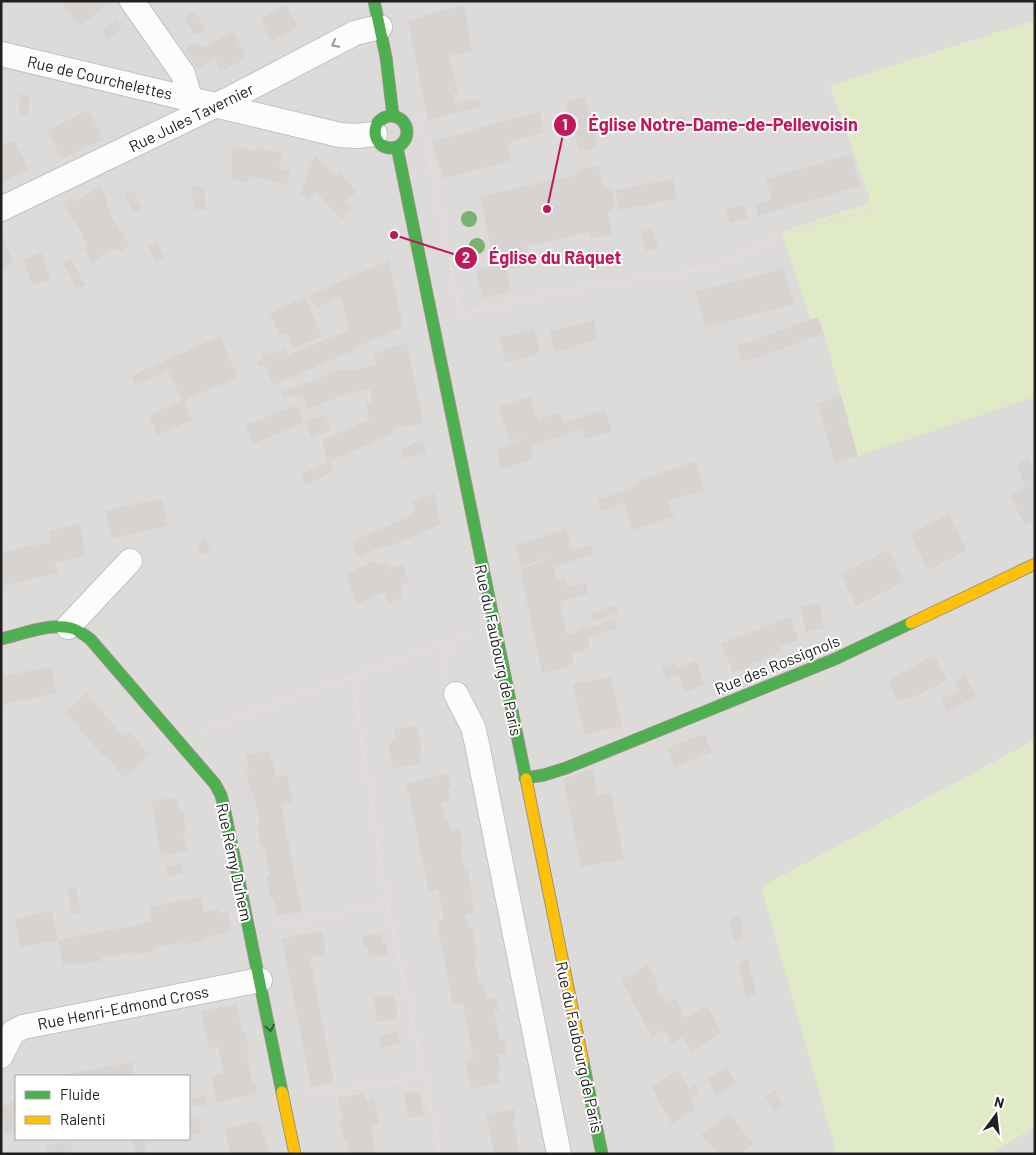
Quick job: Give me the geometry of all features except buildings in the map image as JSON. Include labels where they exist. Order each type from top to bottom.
[{"type":"main road","points":[[374,1],[380,27],[393,116]]},
{"type":"main road","points":[[393,116],[401,119],[407,128],[405,139],[397,147],[391,148],[383,146],[376,140],[374,134],[376,125],[380,120],[393,116]]},
{"type":"main road","name":"Rue du Faubourg de Paris","points":[[397,147],[602,1154]]},
{"type":"main road","name":"Rue des Rossignols","points":[[525,778],[544,775],[566,768],[835,660],[1035,564]]},
{"type":"main road","points":[[1,639],[68,627]]},
{"type":"main road","name":"Rue Rémy Duhem","points":[[68,627],[83,633],[91,640],[215,784],[221,795],[295,1154]]},
{"type":"street","points":[[132,1],[183,74],[190,98]]},
{"type":"street","name":"Rue Jules Tavernier","points":[[1,209],[217,105],[355,33],[380,27]]},
{"type":"street","name":"Rue de Courchelettes","points":[[1,54],[346,136],[374,134]]},
{"type":"street","points":[[68,627],[130,561]]},
{"type":"street","points":[[456,694],[472,727],[477,744],[559,1154]]},
{"type":"street","name":"Rue Henri-Edmond Cross","points":[[1,1056],[13,1032],[23,1027],[260,980]]},
{"type":"path","points":[[432,320],[564,291],[716,267],[784,234],[879,208]]},
{"type":"path","points":[[177,739],[494,627]]},
{"type":"path","points":[[454,640],[445,654],[445,676],[456,694]]},
{"type":"path","points":[[352,678],[387,903],[440,1154]]},
{"type":"path","points":[[249,931],[387,903]]},
{"type":"path","points":[[284,1100],[425,1076]]},
{"type":"shaded area","points":[[1,1],[1035,1],[1035,740],[762,887],[837,1154],[1,1154]]},
{"type":"shaded area","points":[[1035,1126],[1035,1154],[991,1154]]},
{"type":"green space","points":[[1035,20],[1035,397],[858,456],[824,334],[810,320],[781,232],[871,202],[830,86]]},
{"type":"green space","points":[[1035,740],[1035,1126],[991,1154],[837,1154],[761,887]]},
{"type":"traffic: fast","points":[[374,1],[386,57],[393,116]]},
{"type":"traffic: fast","points":[[391,116],[397,117],[402,121],[406,126],[407,132],[406,138],[402,143],[397,147],[391,148],[385,147],[380,143],[376,138],[375,132],[376,126],[380,121],[385,117],[391,116]]},
{"type":"traffic: fast","points":[[397,147],[526,779]]},
{"type":"traffic: fast","points":[[525,778],[544,775],[566,768],[835,659],[911,623]]},
{"type":"traffic: fast","points":[[1,639],[54,627],[71,628],[82,633],[91,640],[215,784],[221,795],[224,807],[282,1092]]},
{"type":"traffic: fast","points":[[583,1062],[602,1154]]},
{"type":"traffic: slow","points":[[911,623],[1035,564]]},
{"type":"traffic: slow","points":[[526,779],[583,1062]]},
{"type":"traffic: slow","points":[[282,1092],[295,1154]]},
{"type":"place","name":"Église Notre-Dame-de-Pellevoisin","points":[[547,209]]},
{"type":"place","name":"Église du Râquet","points":[[394,235]]}]
